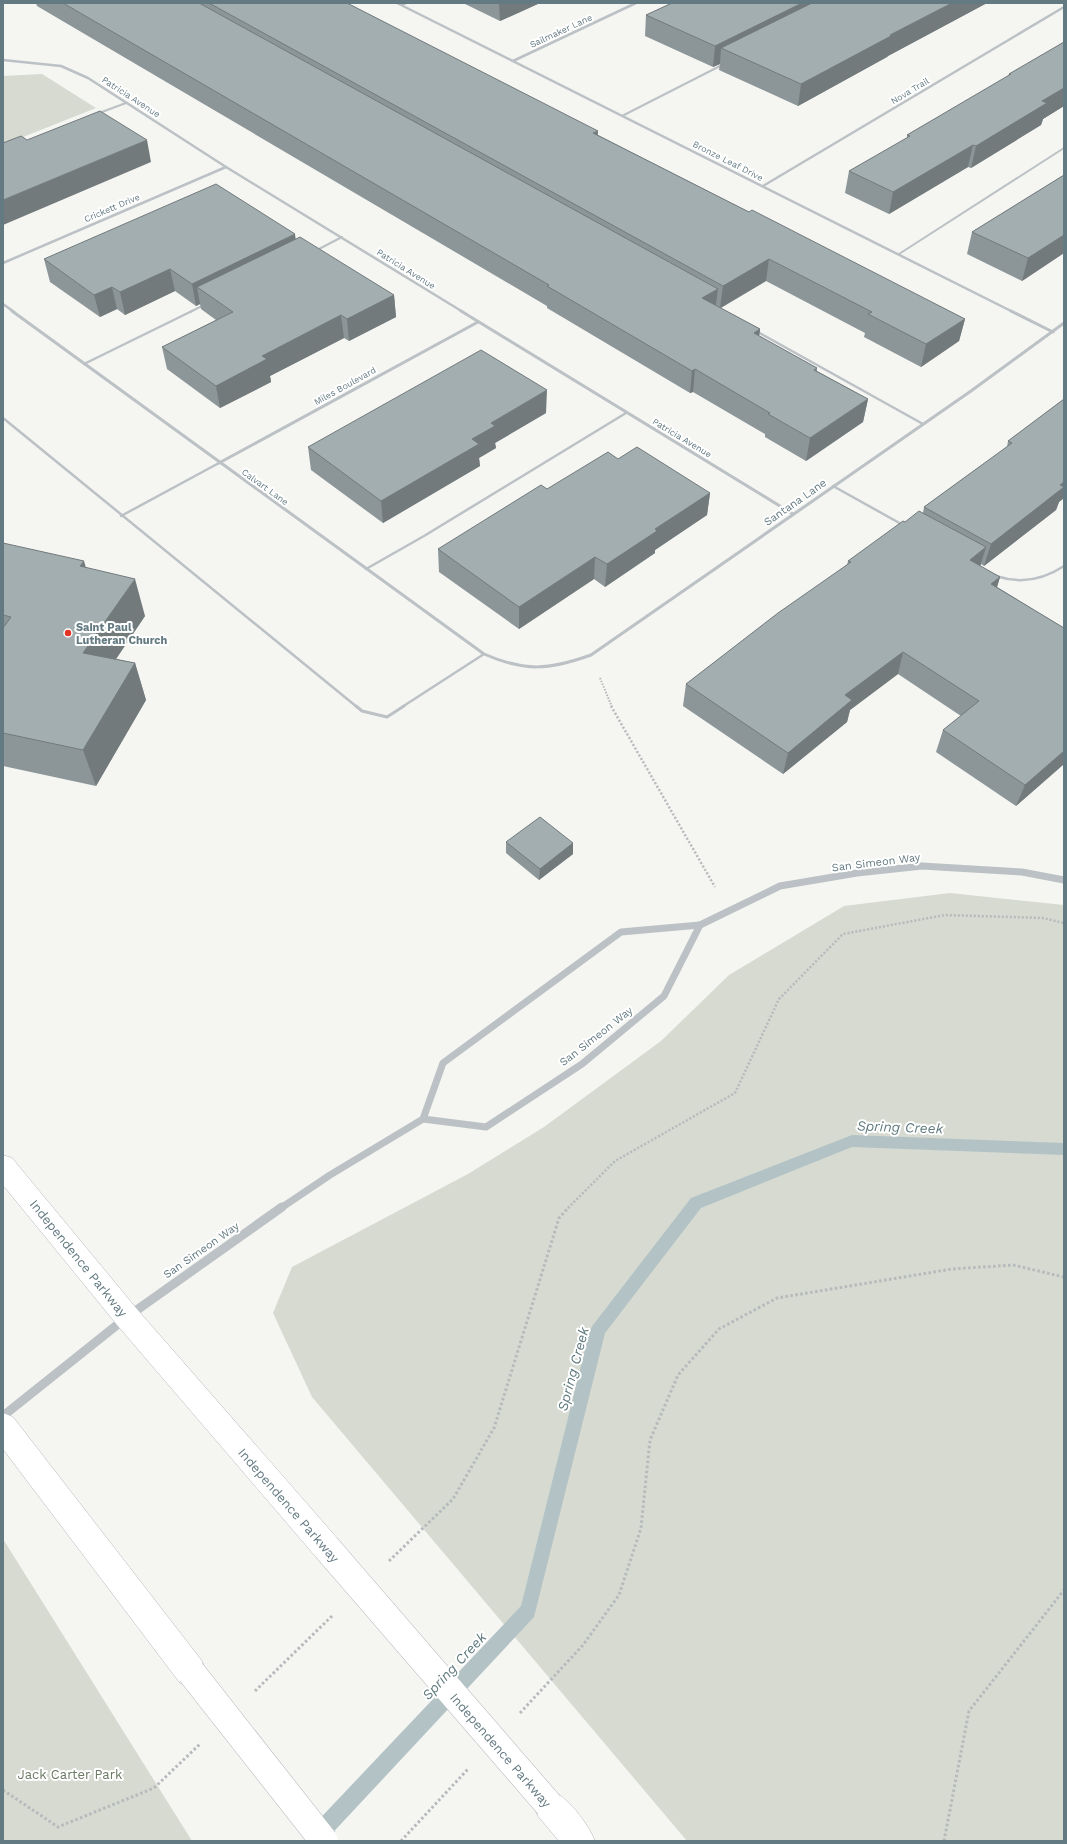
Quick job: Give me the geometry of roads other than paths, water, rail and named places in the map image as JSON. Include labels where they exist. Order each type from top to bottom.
[{"type":"main road","name":"Independence Parkway","points":[[3,1166],[127,1317],[579,1841]]},
{"type":"main road","points":[[3,1427],[191,1672],[324,1841]]},
{"type":"street","name":"Bronze Leaf Drive","points":[[397,3],[1052,332]]},
{"type":"street","name":"Sailmaker Lane","points":[[513,61],[636,3]]},
{"type":"street","name":"Nova Trail","points":[[763,186],[1064,7]]},
{"type":"street","name":"Patricia Avenue","points":[[3,60],[26,61],[61,66],[88,78],[226,167],[793,514]]},
{"type":"street","name":"Crickett Drive","points":[[3,263],[226,167]]},
{"type":"street","name":"Calvart Lane","points":[[3,304],[219,463],[484,654],[506,664],[526,669]]},
{"type":"street","name":"Miles Boulevard","points":[[219,463],[478,322]]},
{"type":"street","name":"Santana Lane","points":[[526,669],[568,664],[591,655],[923,424],[1064,323]]},
{"type":"street","name":"San Simeon Way","points":[[423,1119],[443,1063],[622,932],[700,925],[780,886],[857,873],[922,866],[1022,872],[1064,880]]},
{"type":"street","name":"San Simeon Way","points":[[3,1416],[127,1317],[236,1239],[330,1175],[423,1119],[486,1127],[582,1064],[664,996],[700,925]]},
{"type":"lane","points":[[401,5],[407,3]]},
{"type":"lane","points":[[622,116],[726,62]]},
{"type":"lane","points":[[97,114],[126,103]]},
{"type":"lane","points":[[899,254],[1064,148]]},
{"type":"lane","points":[[313,252],[342,237]]},
{"type":"lane","points":[[84,364],[206,304]]},
{"type":"lane","points":[[756,330],[923,424]]},
{"type":"lane","points":[[366,569],[424,536],[626,413]]},
{"type":"lane","points":[[3,418],[121,516],[362,711],[387,717],[484,654]]},
{"type":"lane","points":[[121,516],[219,463]]},
{"type":"lane","points":[[833,486],[909,528]]},
{"type":"lane","points":[[991,573],[998,577],[1030,581],[1057,572],[1064,566]]},
{"type":"waterway","name":"Spring Creek","points":[[317,1836],[528,1611],[598,1330],[696,1203],[852,1141],[1064,1149]]},
{"type":"place","name":"Saint Paul Lutheran Church","points":[[68,633]]},
{"type":"park label","name":"Jack Carter Park","points":[[70,1774]]}]
